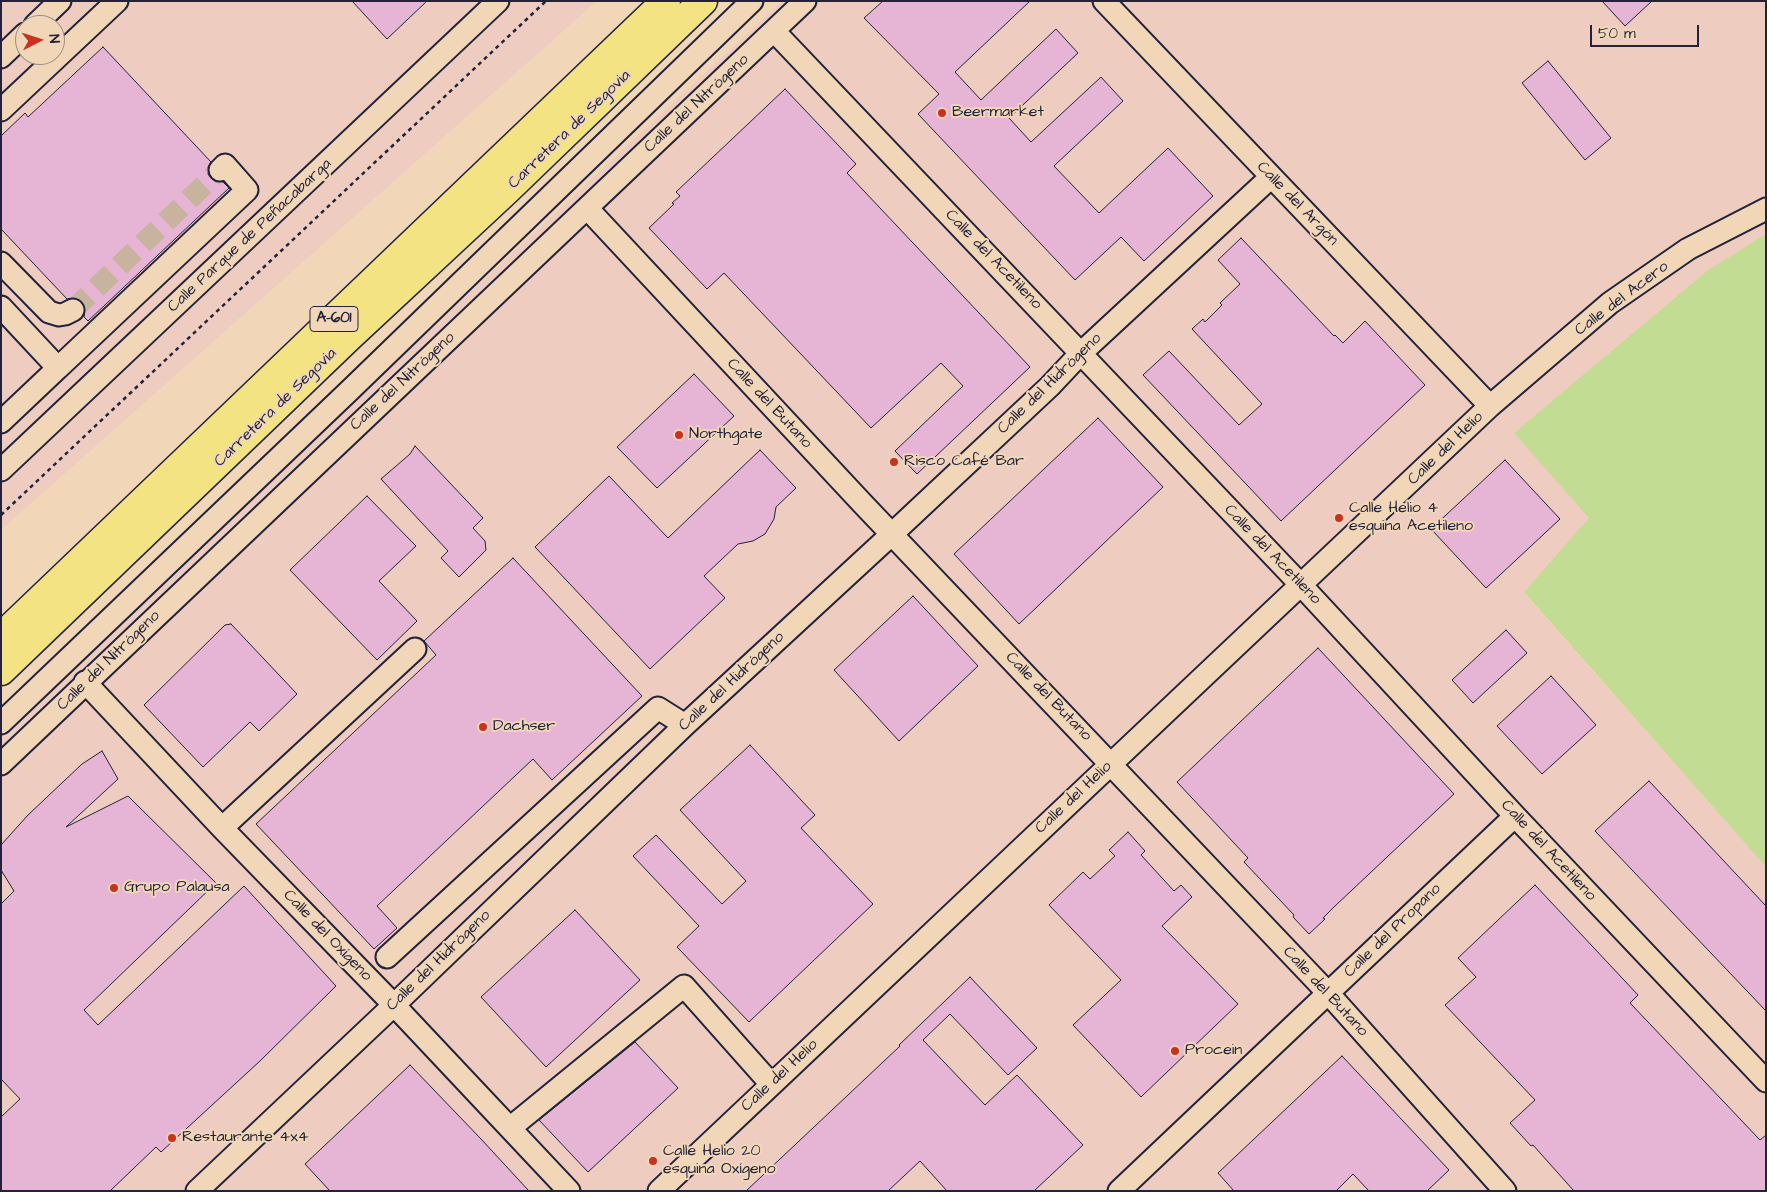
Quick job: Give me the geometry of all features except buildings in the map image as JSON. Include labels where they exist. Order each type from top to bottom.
[{"type":"highway","name":"Carretera de Segovia","points":[[1,637],[666,1]]},
{"type":"highway","name":"Carretera de Segovia","points":[[1,671],[342,344],[507,190],[702,1]]},
{"type":"street","points":[[45,15],[60,1]]},
{"type":"street","points":[[1,110],[117,1]]},
{"type":"street","name":"Calle Parque de Peñacabarga","points":[[1,470],[467,21],[498,1]]},
{"type":"street","points":[[1,723],[349,391],[752,1]]},
{"type":"street","name":"Calle del Nitrógeno","points":[[1,764],[805,1]]},
{"type":"street","name":"Calle del Argón","points":[[1104,1],[1490,406]]},
{"type":"street","name":"Calle del Acetileno","points":[[774,31],[1301,585],[1514,816],[1766,1081]]},
{"type":"street","points":[[1,57],[15,44]]},
{"type":"street","points":[[1,422],[246,190],[225,166],[220,170]]},
{"type":"street","name":"Calle del Hidrógeno","points":[[197,1191],[394,1005],[685,725],[892,534],[1050,386],[1081,353],[1271,177]]},
{"type":"street","name":"Calle del Butano","points":[[587,208],[892,534],[1328,993],[1500,1189]]},
{"type":"street","name":"Calle del Acero","points":[[1490,406],[1610,303],[1688,250],[1766,209]]},
{"type":"street","points":[[1,263],[49,312],[59,315],[73,310]]},
{"type":"street","points":[[1,307],[58,368]]},
{"type":"street","name":"Calle del Helio","points":[[659,1191],[1490,406]]},
{"type":"street","points":[[222,828],[415,649]]},
{"type":"street","name":"Calle del Oxígeno","points":[[86,682],[222,828],[394,1005],[568,1191]]},
{"type":"street","points":[[387,958],[658,708],[685,725]]},
{"type":"street","name":"Calle del Propano","points":[[1119,1191],[1514,816]]},
{"type":"street","points":[[510,1128],[684,986],[771,1084]]},
{"type":"path","points":[[1,515],[546,1]]},
{"type":"shaded area","points":[[1,1],[597,1],[1,530]]},
{"type":"shaded area","points":[[782,1],[1766,1],[1766,234],[1708,270],[1514,433],[1590,518],[1524,593],[1766,867],[1766,1191],[1,1191],[1,738],[291,460]]},
{"type":"green space","points":[[1766,234],[1766,867],[1524,592],[1589,518],[1514,433],[1708,270]]},
{"type":"tunnel","points":[[73,310],[220,170]]},
{"type":"place","name":"Beermarket","points":[[942,113]]},
{"type":"place","name":"Northgate","points":[[679,435]]},
{"type":"place","name":"Risco Café Bar","points":[[894,462]]},
{"type":"place","name":"Calle Helio 4 esquina Acetileno","points":[[1339,518]]},
{"type":"place","name":"Dachser","points":[[483,727]]},
{"type":"place","name":"Grupo Palausa","points":[[114,888]]},
{"type":"place","name":"Procein","points":[[1175,1051]]},
{"type":"place","name":"Restaurante 4x4","points":[[172,1138]]},
{"type":"place","name":"Calle Helio 20 esquina Oxígeno","points":[[653,1161]]}]
